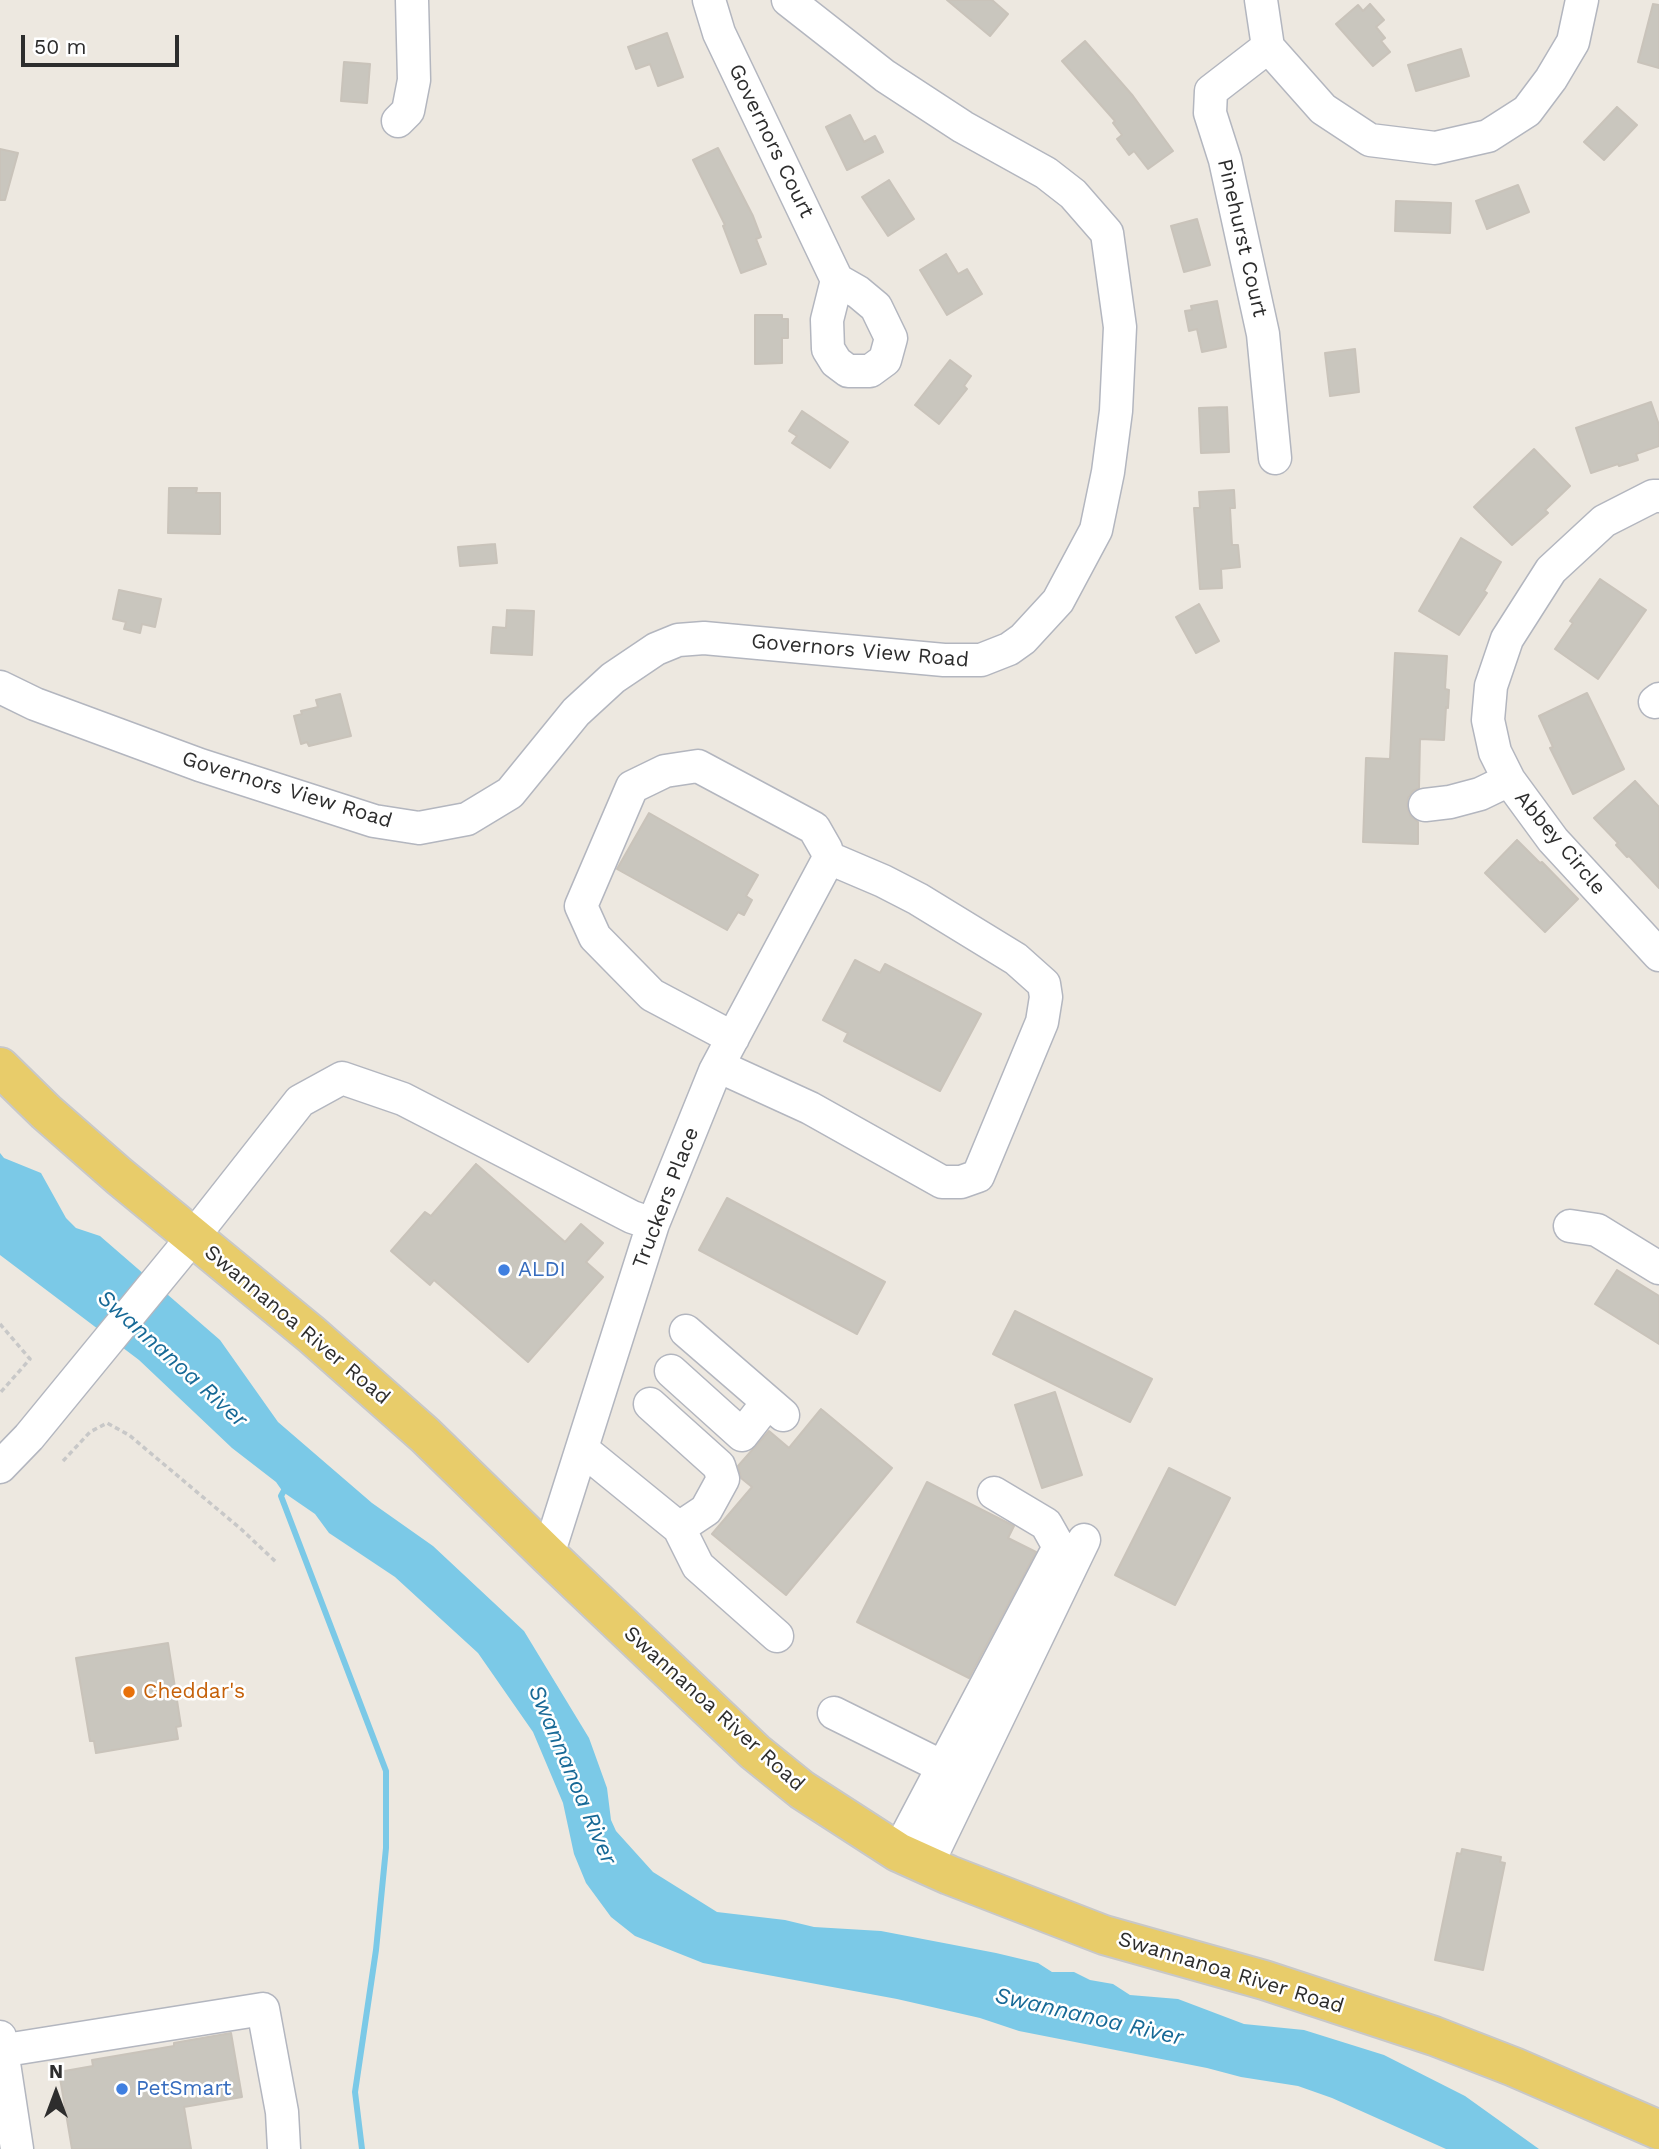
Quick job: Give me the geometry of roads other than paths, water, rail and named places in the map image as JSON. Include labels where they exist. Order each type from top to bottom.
[{"type":"main road","name":"Swannanoa River Road","points":[[0,1067],[87,1149],[312,1335],[425,1435],[755,1752],[802,1790],[913,1858],[1104,1935],[1264,1980],[1434,2036],[1514,2067],[1659,2130]]},
{"type":"street","points":[[398,121],[408,111],[414,80],[412,0]]},
{"type":"street","name":"Governors Court","points":[[709,0],[719,33],[837,280]]},
{"type":"street","name":"Governors View Road","points":[[0,687],[35,704],[201,765],[374,821],[419,828],[467,819],[510,793],[576,712],[614,677],[656,649],[678,640],[704,638],[944,660],[981,660],[1009,649],[1023,639],[1058,601],[1096,530],[1099,518],[1116,411],[1120,327],[1107,233],[1073,194],[1046,173],[963,127],[886,76],[788,0]]},
{"type":"street","points":[[1261,0],[1268,47],[1323,109],[1370,140],[1435,148],[1488,136],[1527,111],[1551,79],[1573,42],[1582,0]]},
{"type":"street","name":"Pinehurst Court","points":[[1268,47],[1211,91],[1210,113],[1225,160],[1263,334],[1275,458]]},
{"type":"street","name":"Abbey Circle","points":[[1659,496],[1653,496],[1604,521],[1551,570],[1507,639],[1491,686],[1488,720],[1495,752],[1508,779],[1553,840],[1659,955]]},
{"type":"street","points":[[718,1066],[810,1108],[942,1182],[961,1182],[978,1176],[1042,1022],[1046,997],[1044,984],[1016,960],[918,899],[829,858],[814,828],[698,766],[665,771],[632,787],[581,906],[595,937],[652,995],[733,1038]]},
{"type":"street","points":[[1425,805],[1480,794],[1508,779]]},
{"type":"street","name":"Truckers Place","points":[[548,1556],[653,1224],[718,1066],[829,858]]},
{"type":"street","points":[[0,1467],[14,1441],[156,1281],[300,1101],[342,1077],[402,1098],[632,1217],[653,1224]]},
{"type":"street","points":[[1570,1226],[1597,1230],[1659,1268]]},
{"type":"street","points":[[686,1331],[775,1408],[742,1435],[719,1466]]},
{"type":"street","points":[[671,1371],[742,1435]]},
{"type":"street","points":[[650,1404],[719,1466],[723,1479],[706,1510],[679,1528]]},
{"type":"street","points":[[582,1449],[679,1528],[698,1566],[777,1636]]},
{"type":"street","points":[[913,1858],[943,1766],[1059,1547],[1046,1524],[994,1493]]},
{"type":"street","points":[[913,1858],[1084,1541]]},
{"type":"street","points":[[834,1713],[943,1766]]},
{"type":"street","points":[[17,2149],[1,2046],[263,2009],[282,2112],[284,2149]]},
{"type":"water","name":"Swannanoa River","points":[[0,1153],[4,1158],[41,1173],[66,1218],[76,1228],[100,1236],[220,1340],[278,1422],[372,1503],[433,1546],[524,1631],[589,1738],[607,1788],[611,1820],[616,1831],[653,1872],[717,1912],[785,1920],[814,1927],[881,1931],[996,1953],[1038,1963],[1052,1972],[1074,1972],[1090,1980],[1113,1984],[1130,1995],[1178,1999],[1244,2024],[1304,2030],[1384,2055],[1465,2096],[1539,2149],[1446,2149],[1332,2098],[1298,2086],[1241,2077],[1019,2031],[980,2018],[897,1999],[703,1963],[635,1936],[611,1917],[586,1883],[574,1854],[563,1803],[533,1732],[478,1653],[395,1577],[329,1533],[315,1514],[283,1492],[276,1482],[232,1448],[139,1360],[0,1255]]},
{"type":"waterway","points":[[287,1485],[281,1496],[386,1771],[386,1848],[376,1950],[355,2092],[362,2149]]},
{"type":"place","name":"ALDI","points":[[504,1270]]},
{"type":"place","name":"Cheddar's","points":[[129,1692]]},
{"type":"place","name":"PetSmart","points":[[122,2089]]}]
